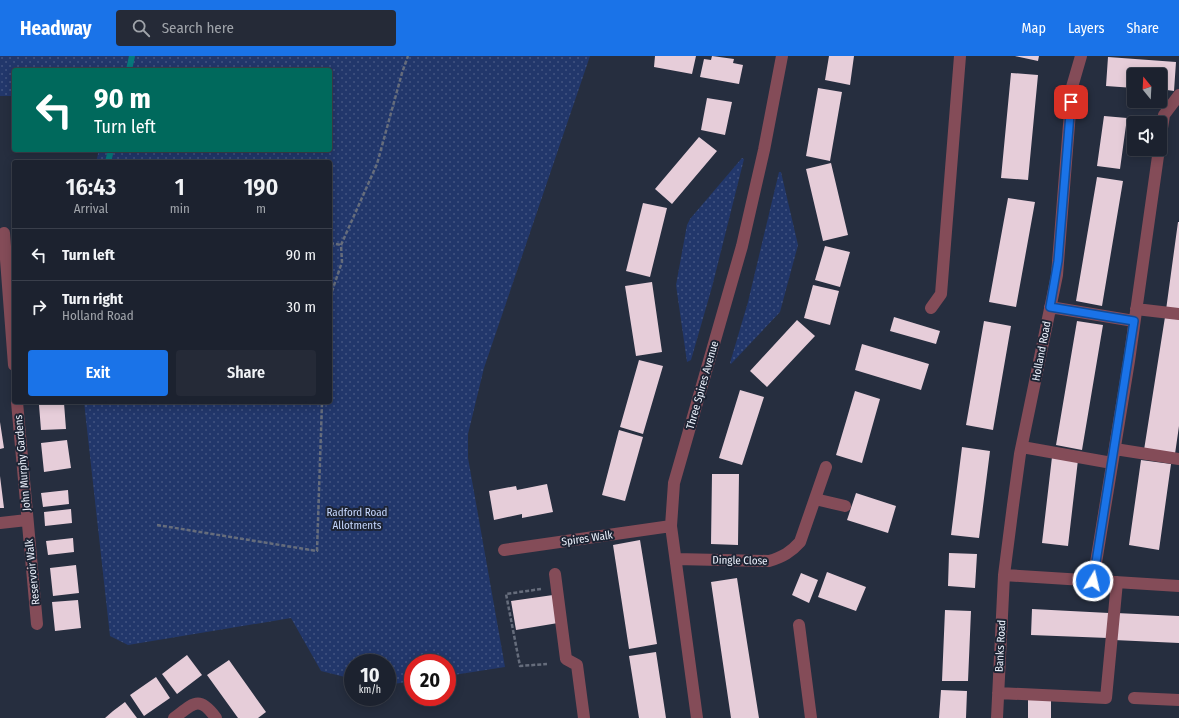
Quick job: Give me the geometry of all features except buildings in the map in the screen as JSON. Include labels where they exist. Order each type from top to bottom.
[{"type":"street","name":"Three Spires Avenue","points":[[697,718],[671,526],[674,483],[742,246],[764,150],[782,56]]},
{"type":"street","points":[[932,308],[941,294],[960,56]]},
{"type":"street","name":"Holland Road","points":[[1004,575],[1020,454],[1058,268],[1072,87],[1081,56]]},
{"type":"street","points":[[1164,116],[1179,95]]},
{"type":"street","points":[[1093,581],[1115,449],[1158,156]]},
{"type":"street","points":[[0,345],[12,344],[4,233]]},
{"type":"street","points":[[1050,307],[1135,315],[1179,314]]},
{"type":"street","name":"John Murphy Gardens","points":[[0,523],[27,520],[17,404]]},
{"type":"street","points":[[1022,447],[1112,463]]},
{"type":"street","points":[[1115,449],[1179,459]]},
{"type":"street","name":"Dingle Close","points":[[676,559],[769,561],[783,557],[800,542],[826,467]]},
{"type":"street","points":[[815,499],[845,506]]},
{"type":"street","name":"Reservoir Walk","points":[[27,520],[37,624]]},
{"type":"street","name":"Spires Walk","points":[[504,550],[671,526]]},
{"type":"street","points":[[555,574],[566,659],[577,665],[584,718]]},
{"type":"street","points":[[1004,575],[1179,586]]},
{"type":"street","name":"Banks Road","points":[[997,718],[1004,575]]},
{"type":"street","points":[[998,693],[1106,698],[1117,582]]},
{"type":"street","points":[[800,625],[811,718]]},
{"type":"street","points":[[1134,698],[1179,700]]},
{"type":"street","points":[[174,718],[189,707],[198,703],[207,706],[216,718]]},
{"type":"path","points":[[332,291],[342,262],[341,244],[377,164],[408,56]]},
{"type":"path","points":[[332,243],[341,244]]},
{"type":"path","points":[[157,525],[317,551],[322,404]]},
{"type":"path","points":[[544,589],[506,594],[520,666],[547,664]]},
{"type":"green space","name":"Radford Road Allotments","points":[[0,56],[590,56],[484,368],[468,434],[468,458],[505,667],[456,675],[456,654],[404,654],[404,682],[396,684],[396,654],[344,654],[344,677],[321,671],[291,618],[128,645],[110,636],[84,404],[332,404],[332,160],[96,160],[98,152],[332,152],[332,68],[12,68],[12,96],[0,96]]},
{"type":"green space","points":[[742,158],[744,159],[712,287],[691,360],[687,362],[676,285],[687,225],[690,219]]},
{"type":"green space","points":[[779,172],[781,172],[798,245],[780,312],[731,364],[730,363],[748,302]]},
{"type":"waterway","points":[[129,68],[132,56]]},
{"type":"waterway","points":[[108,160],[110,152]]},
{"type":"route","points":[[1071,102],[1065,192],[1057,275],[1050,307],[1134,321],[1129,361],[1093,581]]}]
